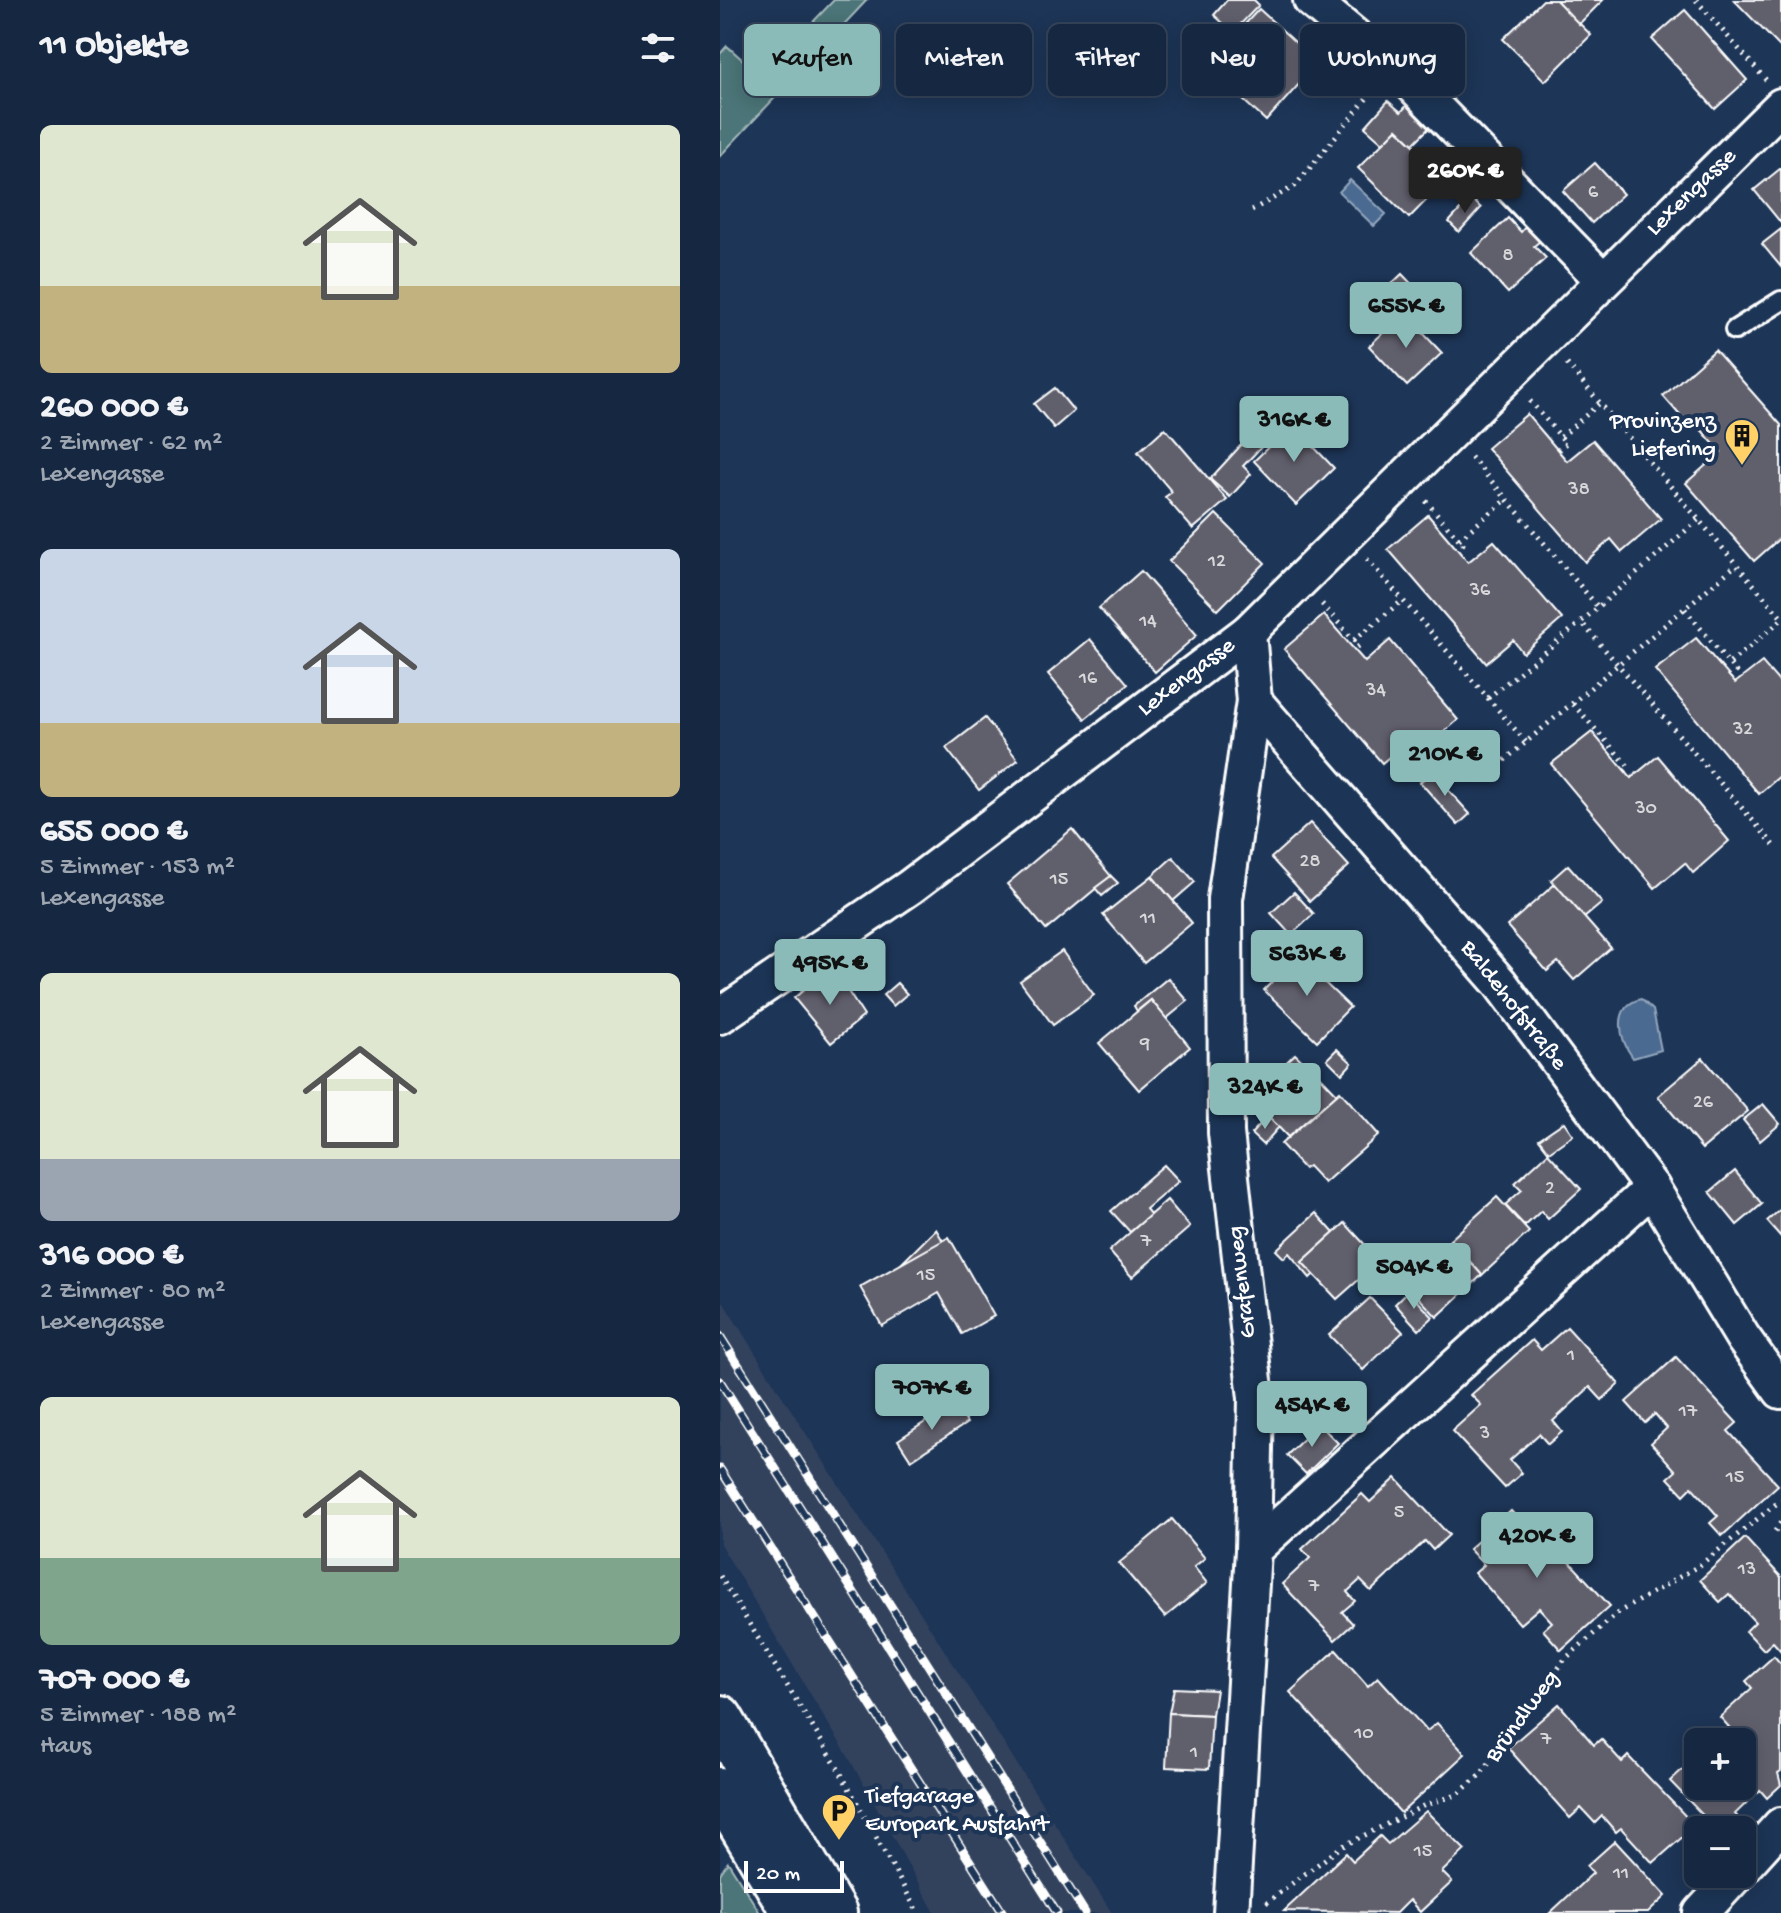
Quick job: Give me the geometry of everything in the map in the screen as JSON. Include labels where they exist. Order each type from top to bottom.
[{"type":"street","points":[[1311,0],[1340,24]]},
{"type":"street","points":[[1422,96],[1603,280]]},
{"type":"street","name":"Lexengasse","points":[[720,1016],[910,887],[1248,632],[1603,280],[1776,96]]},
{"type":"street","points":[[1248,632],[1254,701]]},
{"type":"street","name":"Baldehofstraße","points":[[1254,701],[1500,983],[1652,1188],[1743,1338],[1781,1391]]},
{"type":"street","name":"Grafenweg","points":[[1231,1913],[1253,1550],[1256,1398],[1226,1133],[1225,899],[1254,701]]},
{"type":"street","points":[[1253,1550],[1652,1188]]},
{"type":"street","points":[[720,1718],[834,1913]]},
{"type":"street","points":[[720,1790],[795,1913]]},
{"type":"street","points":[[1756,1853],[1781,1825]]},
{"type":"street","points":[[1701,1913],[1724,1888]]},
{"type":"lane","points":[[1735,330],[1781,301]]},
{"type":"path","points":[[1696,0],[1776,96]]},
{"type":"path","points":[[1252,210],[1295,186],[1368,96]]},
{"type":"path","points":[[1545,338],[1781,618],[1730,663]]},
{"type":"path","points":[[1507,375],[1566,443],[1558,450]]},
{"type":"path","points":[[1561,437],[1600,403]]},
{"type":"path","points":[[1450,432],[1598,607]]},
{"type":"path","points":[[1405,476],[1463,544],[1458,550]]},
{"type":"path","points":[[1459,539],[1506,500]]},
{"type":"path","points":[[1488,698],[1698,520]]},
{"type":"path","points":[[1346,534],[1526,743]]},
{"type":"path","points":[[1480,781],[1736,565]]},
{"type":"path","points":[[1300,579],[1359,646],[1353,650]]},
{"type":"path","points":[[1354,640],[1403,600]]},
{"type":"path","points":[[1685,609],[1736,672],[1730,678]]},
{"type":"path","points":[[1581,622],[1774,845]]},
{"type":"path","points":[[1573,704],[1629,767],[1625,771]]},
{"type":"path","name":"Bründlweg","points":[[1265,1904],[1341,1847],[1425,1805],[1457,1795],[1481,1774],[1565,1659],[1619,1612],[1700,1565],[1781,1500]]},
{"type":"path","points":[[1775,1531],[1781,1522]]},
{"type":"path","points":[[720,1576],[839,1770],[918,1913]]},
{"type":"shaded area","points":[[1350,180],[1386,214],[1374,226],[1339,192]]},
{"type":"shaded area","points":[[1641,999],[1653,1010],[1661,1050],[1633,1058],[1624,1042],[1622,1016],[1626,1008]]},
{"type":"shaded area","points":[[720,1297],[1112,1913],[935,1913],[849,1758],[720,1544]]},
{"type":"green space","points":[[834,0],[867,0],[844,24],[811,24]]},
{"type":"green space","points":[[727,46],[744,61],[744,96],[777,96],[720,156],[720,54]]},
{"type":"green space","points":[[728,1862],[760,1913],[720,1913],[720,1874]]},
{"type":"building","points":[[1227,0],[1254,0],[1259,5],[1241,24],[1224,24],[1214,15]]},
{"type":"building","points":[[1543,0],[1556,0],[1591,35],[1545,81],[1503,39]]},
{"type":"building","points":[[1556,0],[1603,0],[1579,24]]},
{"type":"building","points":[[1734,0],[1781,0],[1781,48]]},
{"type":"building","points":[[1259,9],[1275,24],[1245,24]]},
{"type":"building","points":[[1685,10],[1747,80],[1715,109],[1652,39]]},
{"type":"building","points":[[1284,32],[1300,47],[1300,83],[1266,121],[1239,96],[1284,96]]},
{"type":"building","points":[[1388,101],[1401,112],[1410,102],[1434,123],[1413,144],[1397,129],[1383,143],[1365,127]]},
{"type":"building","points":[[1397,129],[1448,178],[1409,218],[1358,168]]},
{"type":"building","points":[[1595,163],[1623,194],[1592,223],[1563,191]]},
{"type":"building","points":[[1781,168],[1781,223],[1754,190]]},
{"type":"building","points":[[1471,198],[1481,208],[1459,232],[1449,222]]},
{"type":"building","points":[[1508,218],[1521,232],[1526,226],[1540,241],[1534,246],[1546,258],[1508,293],[1471,253]]},
{"type":"building","points":[[1781,229],[1781,267],[1762,244]]},
{"type":"building","points":[[1402,274],[1422,295],[1406,310],[1386,289]]},
{"type":"building","points":[[1404,313],[1442,353],[1407,386],[1369,346]]},
{"type":"building","name":"Provinzenz Liefering","points":[[1715,350],[1781,425],[1781,537],[1754,561],[1686,483],[1721,452],[1690,417],[1685,421],[1663,396]]},
{"type":"building","points":[[1055,388],[1074,411],[1054,428],[1034,404]]},
{"type":"building","points":[[1527,414],[1567,461],[1593,440],[1661,519],[1622,552],[1611,539],[1585,562],[1487,448]]},
{"type":"building","points":[[1292,424],[1334,468],[1296,505],[1254,461]]},
{"type":"building","points":[[1165,428],[1227,500],[1193,529],[1165,497],[1172,492],[1138,452]]},
{"type":"building","points":[[1255,430],[1267,441],[1243,466],[1251,474],[1230,497],[1210,479]]},
{"type":"building","points":[[1216,514],[1265,563],[1218,610],[1169,561]]},
{"type":"building","points":[[1428,515],[1468,562],[1494,541],[1562,619],[1523,653],[1513,640],[1486,663],[1388,549]]},
{"type":"building","points":[[1141,571],[1197,635],[1155,672],[1099,608]]},
{"type":"building","points":[[1324,615],[1365,662],[1390,640],[1458,720],[1419,753],[1408,741],[1382,763],[1284,649]]},
{"type":"building","points":[[1696,638],[1735,683],[1762,662],[1781,684],[1781,775],[1759,794],[1655,670]]},
{"type":"building","points":[[1090,639],[1128,684],[1085,719],[1048,674]]},
{"type":"building","points":[[985,718],[1018,760],[979,790],[946,748]]},
{"type":"building","points":[[1592,732],[1631,778],[1658,756],[1729,841],[1693,873],[1685,863],[1655,888],[1551,764]]},
{"type":"building","points":[[1432,772],[1470,814],[1458,825],[1420,782]]},
{"type":"building","points":[[1310,823],[1349,866],[1310,901],[1271,858]]},
{"type":"building","points":[[1072,829],[1111,876],[1046,930],[1007,884]]},
{"type":"building","points":[[1173,857],[1195,882],[1173,901],[1152,876]]},
{"type":"building","points":[[1568,865],[1602,903],[1584,918],[1551,880]]},
{"type":"building","points":[[1111,876],[1118,883],[1102,896],[1095,888]]},
{"type":"building","points":[[1152,876],[1192,923],[1144,963],[1103,915]]},
{"type":"building","points":[[1555,884],[1611,948],[1574,980],[1558,962],[1547,971],[1507,926]]},
{"type":"building","points":[[1294,892],[1314,914],[1291,935],[1271,913]]},
{"type":"building","points":[[1062,951],[1094,995],[1053,1025],[1020,981]]},
{"type":"building","points":[[1297,956],[1350,1007],[1317,1041],[1264,990]]},
{"type":"building","points":[[826,972],[835,983],[840,979],[864,1016],[831,1043],[794,998]]},
{"type":"building","points":[[1168,978],[1188,1001],[1166,1019],[1151,1000],[1137,1011],[1134,1006]]},
{"type":"building","points":[[897,983],[907,994],[893,1006],[883,995]]},
{"type":"building","points":[[1151,1000],[1190,1047],[1139,1090],[1099,1043]]},
{"type":"building","points":[[1337,1049],[1352,1063],[1342,1074],[1327,1059]]},
{"type":"building","points":[[1295,1054],[1312,1070],[1276,1105],[1260,1088]]},
{"type":"building","points":[[1703,1058],[1748,1111],[1702,1149],[1658,1096]]},
{"type":"building","points":[[1315,1071],[1337,1094],[1288,1137],[1268,1116]]},
{"type":"building","points":[[1340,1091],[1379,1135],[1324,1183],[1308,1166],[1304,1169],[1281,1144]]},
{"type":"building","points":[[1763,1104],[1780,1124],[1760,1141],[1743,1120]]},
{"type":"building","points":[[1268,1116],[1279,1127],[1263,1145],[1251,1134]]},
{"type":"building","points":[[1564,1122],[1573,1135],[1549,1152],[1539,1139]]},
{"type":"building","points":[[1548,1153],[1581,1189],[1548,1219],[1541,1211],[1525,1226],[1505,1205],[1522,1190],[1515,1183]]},
{"type":"building","points":[[1164,1165],[1179,1181],[1146,1209],[1151,1215],[1130,1232],[1111,1211]]},
{"type":"building","points":[[1735,1171],[1762,1204],[1737,1225],[1710,1192]]},
{"type":"building","points":[[1497,1197],[1529,1232],[1482,1275],[1450,1240]]},
{"type":"building","points":[[1167,1200],[1190,1227],[1132,1277],[1109,1251]]},
{"type":"building","points":[[1781,1209],[1781,1237],[1767,1221]]},
{"type":"building","points":[[1316,1213],[1334,1233],[1302,1262],[1314,1274],[1310,1278],[1289,1253],[1284,1258],[1276,1250]]},
{"type":"building","points":[[1345,1223],[1380,1261],[1337,1299],[1302,1262]]},
{"type":"building","points":[[936,1229],[943,1241],[900,1265]]},
{"type":"building","points":[[949,1237],[994,1316],[962,1334],[939,1293],[882,1326],[860,1287]]},
{"type":"building","points":[[1450,1240],[1482,1275],[1437,1317],[1405,1283]]},
{"type":"building","points":[[1408,1291],[1433,1317],[1419,1330],[1395,1304]]},
{"type":"building","points":[[1370,1298],[1403,1332],[1363,1370],[1329,1335]]},
{"type":"building","points":[[1567,1327],[1619,1384],[1602,1400],[1590,1387],[1553,1421],[1562,1432],[1548,1444],[1539,1434],[1510,1460],[1522,1473],[1505,1488],[1452,1431],[1481,1405],[1471,1395],[1532,1340],[1541,1350]]},
{"type":"building","points":[[1676,1357],[1737,1423],[1728,1431],[1778,1485],[1722,1536],[1710,1523],[1718,1516],[1692,1487],[1684,1495],[1668,1478],[1676,1471],[1651,1443],[1667,1428],[1655,1414],[1645,1423],[1626,1402]]},
{"type":"building","points":[[954,1403],[967,1423],[911,1460],[898,1440]]},
{"type":"building","points":[[1319,1424],[1338,1443],[1306,1474],[1287,1455]]},
{"type":"building","points":[[1396,1478],[1449,1535],[1433,1550],[1425,1541],[1371,1591],[1360,1580],[1347,1592],[1355,1601],[1342,1612],[1353,1624],[1335,1640],[1282,1584],[1310,1558],[1302,1549],[1362,1494],[1370,1502]]},
{"type":"building","points":[[1511,1511],[1541,1545],[1549,1539],[1610,1606],[1561,1650],[1543,1630],[1552,1622],[1539,1608],[1520,1624],[1475,1573],[1484,1565],[1469,1549]]},
{"type":"building","points":[[1172,1519],[1205,1558],[1194,1567],[1207,1583],[1165,1617],[1119,1563]]},
{"type":"building","points":[[1745,1538],[1781,1577],[1781,1651],[1773,1642],[1764,1650],[1746,1631],[1755,1622],[1729,1594],[1720,1602],[1700,1580]]},
{"type":"building","points":[[1336,1650],[1368,1686],[1378,1677],[1427,1731],[1437,1723],[1465,1754],[1401,1813],[1290,1692]]},
{"type":"building","points":[[1774,1656],[1781,1664],[1781,1771],[1778,1773],[1781,1785],[1767,1798],[1760,1790],[1756,1794],[1756,1728],[1728,1728],[1720,1717],[1752,1688],[1746,1681]]},
{"type":"building","points":[[1174,1688],[1216,1690],[1212,1715],[1169,1713]]},
{"type":"building","points":[[1559,1704],[1594,1745],[1601,1739],[1622,1762],[1628,1756],[1685,1816],[1684,1836],[1653,1863],[1621,1828],[1616,1832],[1602,1816],[1595,1823],[1581,1808],[1570,1818],[1508,1748]]},
{"type":"building","points":[[1169,1713],[1212,1715],[1209,1769],[1166,1767]]},
{"type":"building","points":[[1684,1768],[1684,1796],[1670,1781]]},
{"type":"building","points":[[1688,1800],[1750,1800],[1735,1814],[1737,1816],[1704,1816]]},
{"type":"building","points":[[1426,1811],[1465,1850],[1442,1872],[1452,1882],[1420,1912],[1409,1900],[1396,1913],[1284,1911],[1346,1853],[1353,1861],[1380,1836],[1388,1844]]},
{"type":"building","points":[[1615,1841],[1666,1896],[1648,1913],[1550,1913],[1593,1873],[1587,1866]]},
{"type":"railway","points":[[720,1336],[1085,1913]]},
{"type":"railway","points":[[720,1381],[1057,1913]]},
{"type":"railway","points":[[720,1469],[1003,1913]]},
{"type":"place","name":"Provinzenz Liefering","points":[[1742,467]]},
{"type":"place","name":"Tiefgarage Europark Ausfahrt","points":[[839,1842]]}]
